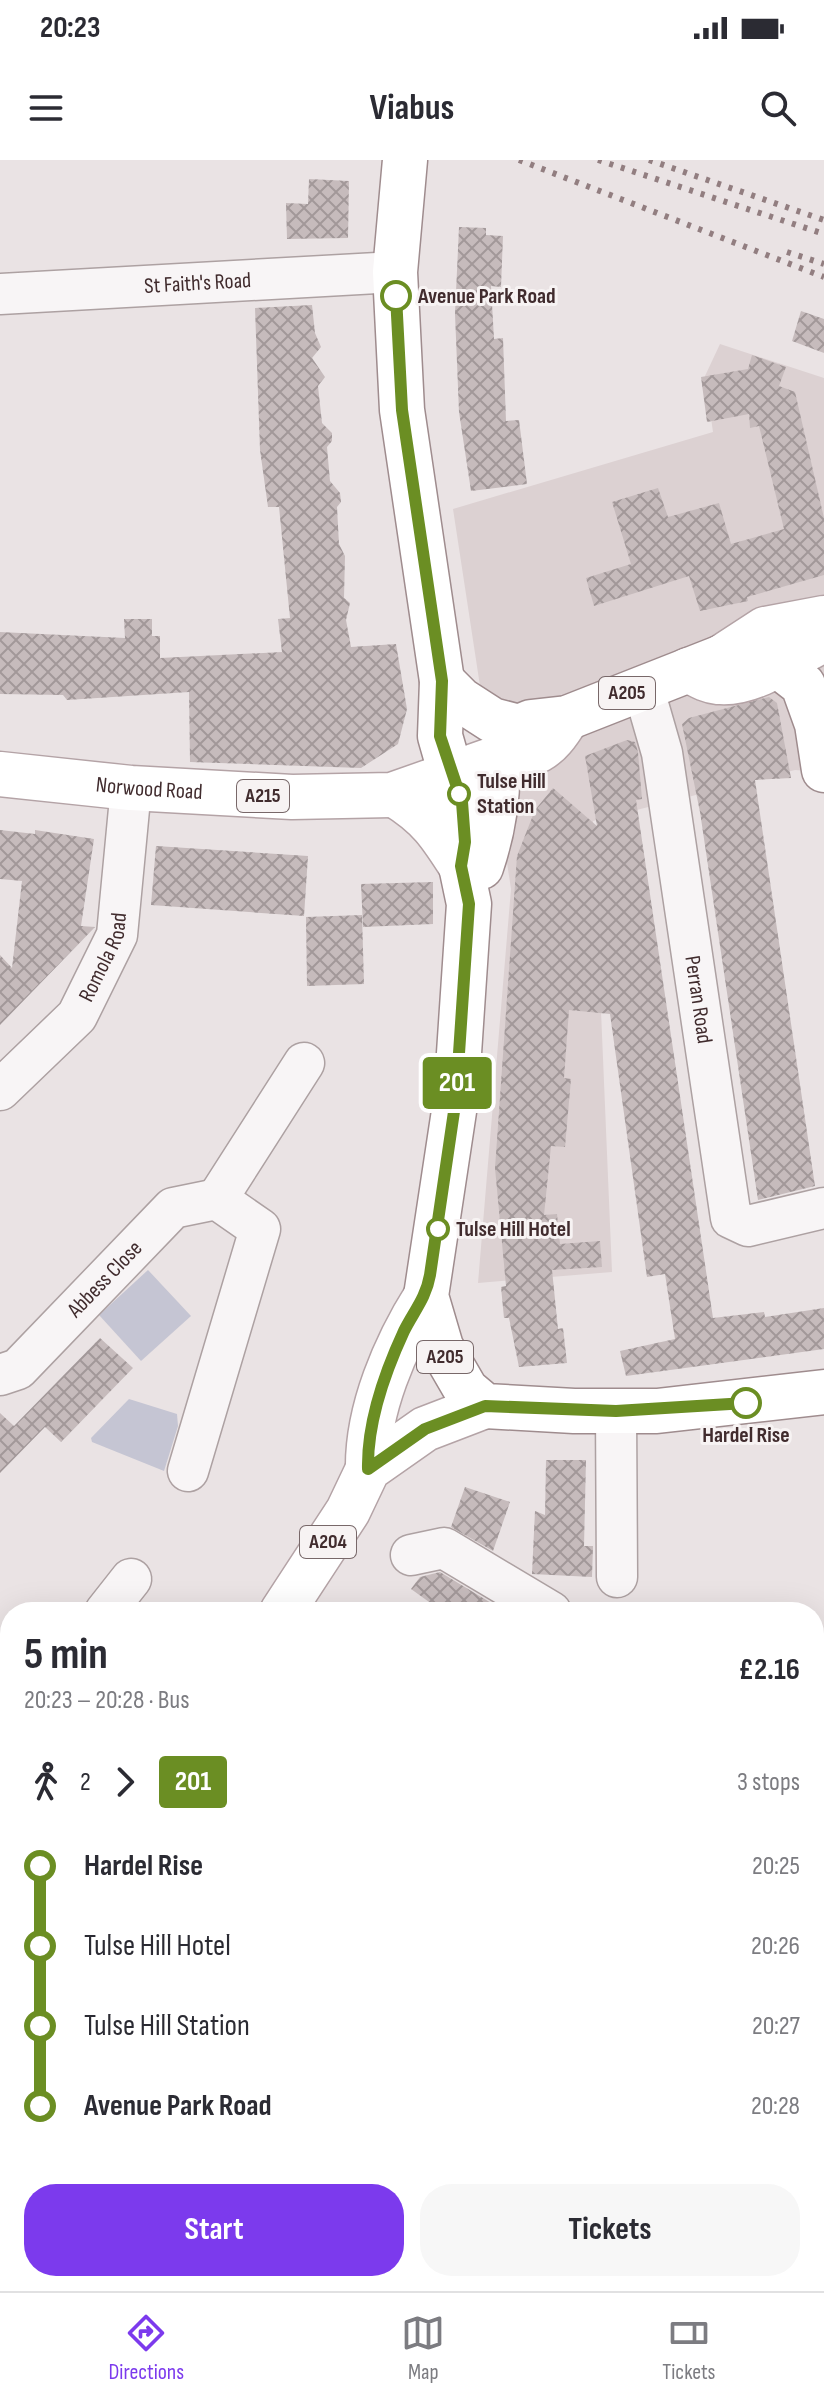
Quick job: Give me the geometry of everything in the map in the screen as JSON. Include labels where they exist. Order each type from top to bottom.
[{"type":"main road","name":"A205","points":[[405,160],[395,272],[402,410],[442,681],[440,736],[464,820],[465,885],[456,1098],[426,1296],[448,1364],[466,1390],[485,1406]]},
{"type":"main road","name":"Norwood Road","points":[[0,774],[131,788],[292,797],[395,795],[451,773],[508,742],[531,722],[567,718],[705,664],[765,629],[824,618]]},
{"type":"main road","points":[[824,640],[776,664],[803,685],[820,715],[824,770]]},
{"type":"main road","name":"Norwood Road","points":[[705,664],[759,658],[776,664]]},
{"type":"main road","points":[[442,681],[461,700],[492,720],[508,742]]},
{"type":"main road","name":"A205","points":[[465,885],[491,838],[498,781],[508,742]]},
{"type":"main road","points":[[395,795],[431,821],[465,885]]},
{"type":"main road","name":"A204","points":[[289,1602],[348,1511],[368,1469],[367,1444],[383,1391],[404,1330],[426,1296]]},
{"type":"main road","points":[[485,1406],[616,1411],[702,1408],[823,1393]]},
{"type":"main road","name":"A204","points":[[368,1469],[425,1429],[485,1406]]},
{"type":"street","name":"St Faith's Road","points":[[0,294],[395,272]]},
{"type":"street","name":"Perran Road","points":[[643,687],[662,753],[731,1218],[748,1226],[824,1208]]},
{"type":"street","name":"Romola Road","points":[[0,1090],[77,1016],[117,935],[131,788]]},
{"type":"street","points":[[188,1471],[260,1229],[217,1199],[304,1063]]},
{"type":"street","name":"Abbess Close","points":[[0,1375],[18,1369],[173,1208],[217,1199]]},
{"type":"street","points":[[616,1411],[617,1577]]},
{"type":"street","points":[[411,1555],[444,1548],[534,1602]]},
{"type":"street","points":[[113,1602],[131,1579]]},
{"type":"shaded area","points":[[720,344],[824,378],[824,772],[795,770],[593,821],[612,1272],[478,1283],[511,889],[453,509],[713,432],[705,376]]},
{"type":"shaded area","points":[[148,1270],[191,1316],[141,1361],[99,1315]]},
{"type":"shaded area","points":[[129,1399],[177,1414],[178,1426],[164,1471],[92,1442],[91,1438]]},
{"type":"building","points":[[309,179],[349,181],[348,238],[287,239],[286,203],[308,204]]},
{"type":"building","points":[[459,227],[486,228],[486,235],[503,236],[501,287],[491,286],[494,339],[503,338],[506,421],[519,420],[527,484],[471,491],[459,412],[455,314]]},
{"type":"building","points":[[312,305],[315,333],[321,347],[312,358],[325,377],[318,386],[322,423],[332,433],[332,441],[327,447],[330,481],[340,493],[341,502],[337,507],[339,544],[345,556],[344,598],[350,603],[346,620],[351,647],[396,644],[407,709],[398,744],[361,768],[190,762],[189,692],[67,700],[63,695],[0,694],[0,632],[125,638],[124,619],[152,619],[152,636],[160,636],[160,658],[282,652],[278,619],[290,618],[279,507],[268,507],[260,450],[255,308]]},
{"type":"building","points":[[801,311],[824,319],[824,353],[792,341]]},
{"type":"building","points":[[752,355],[786,367],[779,386],[795,392],[824,518],[824,575],[747,597],[748,601],[700,611],[689,576],[594,606],[586,578],[631,564],[612,502],[658,488],[668,517],[719,503],[731,544],[784,529],[759,426],[750,428],[749,414],[707,422],[701,377],[748,369]]},
{"type":"building","points":[[769,697],[777,703],[791,778],[755,780],[815,1186],[758,1200],[700,812],[682,724],[689,718]]},
{"type":"building","points":[[627,740],[635,742],[638,752],[642,799],[636,800],[713,1318],[764,1312],[765,1317],[824,1308],[824,1349],[626,1376],[620,1351],[675,1339],[665,1274],[647,1277],[610,1014],[569,1010],[564,1078],[571,1079],[565,1147],[551,1146],[544,1215],[557,1214],[560,1244],[600,1241],[602,1267],[552,1270],[558,1329],[563,1328],[567,1363],[519,1367],[509,1318],[504,1318],[501,1287],[506,1286],[495,1168],[517,856],[535,810],[553,788],[597,826],[585,756]]},
{"type":"building","points":[[0,830],[35,834],[35,830],[94,839],[81,926],[95,927],[0,1025],[0,955],[12,968],[22,881],[0,879]]},
{"type":"building","points":[[156,846],[308,856],[304,916],[151,905]]},
{"type":"building","points":[[433,882],[433,924],[363,927],[361,884]]},
{"type":"building","points":[[362,915],[364,984],[307,986],[306,917]]},
{"type":"building","points":[[100,1338],[133,1368],[61,1442],[45,1427],[0,1473],[0,1413],[14,1426]]},
{"type":"building","points":[[546,1460],[586,1460],[584,1546],[593,1546],[592,1577],[532,1574],[535,1511],[545,1515]]},
{"type":"building","points":[[465,1487],[510,1502],[493,1551],[451,1527]]},
{"type":"building","points":[[440,1572],[490,1602],[429,1602],[411,1589],[420,1577]]},
{"type":"railway","points":[[519,160],[824,277]]},
{"type":"railway","points":[[598,160],[824,234]]},
{"type":"railway","points":[[649,160],[824,220]]},
{"type":"railway","points":[[787,252],[824,264]]},
{"type":"bus line","name":"201","points":[[396,296],[402,410],[410,478],[442,681],[438,717],[440,736],[462,802],[465,842],[461,866],[469,904],[456,1098],[430,1275],[426,1296],[404,1330],[383,1391],[367,1444],[368,1469],[425,1429],[485,1406],[574,1411],[657,1411],[746,1403]]},
{"type":"place","name":"Avenue Park Road","points":[[396,296]]},
{"type":"place","name":"Tulse Hill Station","points":[[459,794]]},
{"type":"place","name":"Tulse Hill Hotel","points":[[438,1229]]},
{"type":"place","name":"Hardel Rise","points":[[746,1403]]}]
